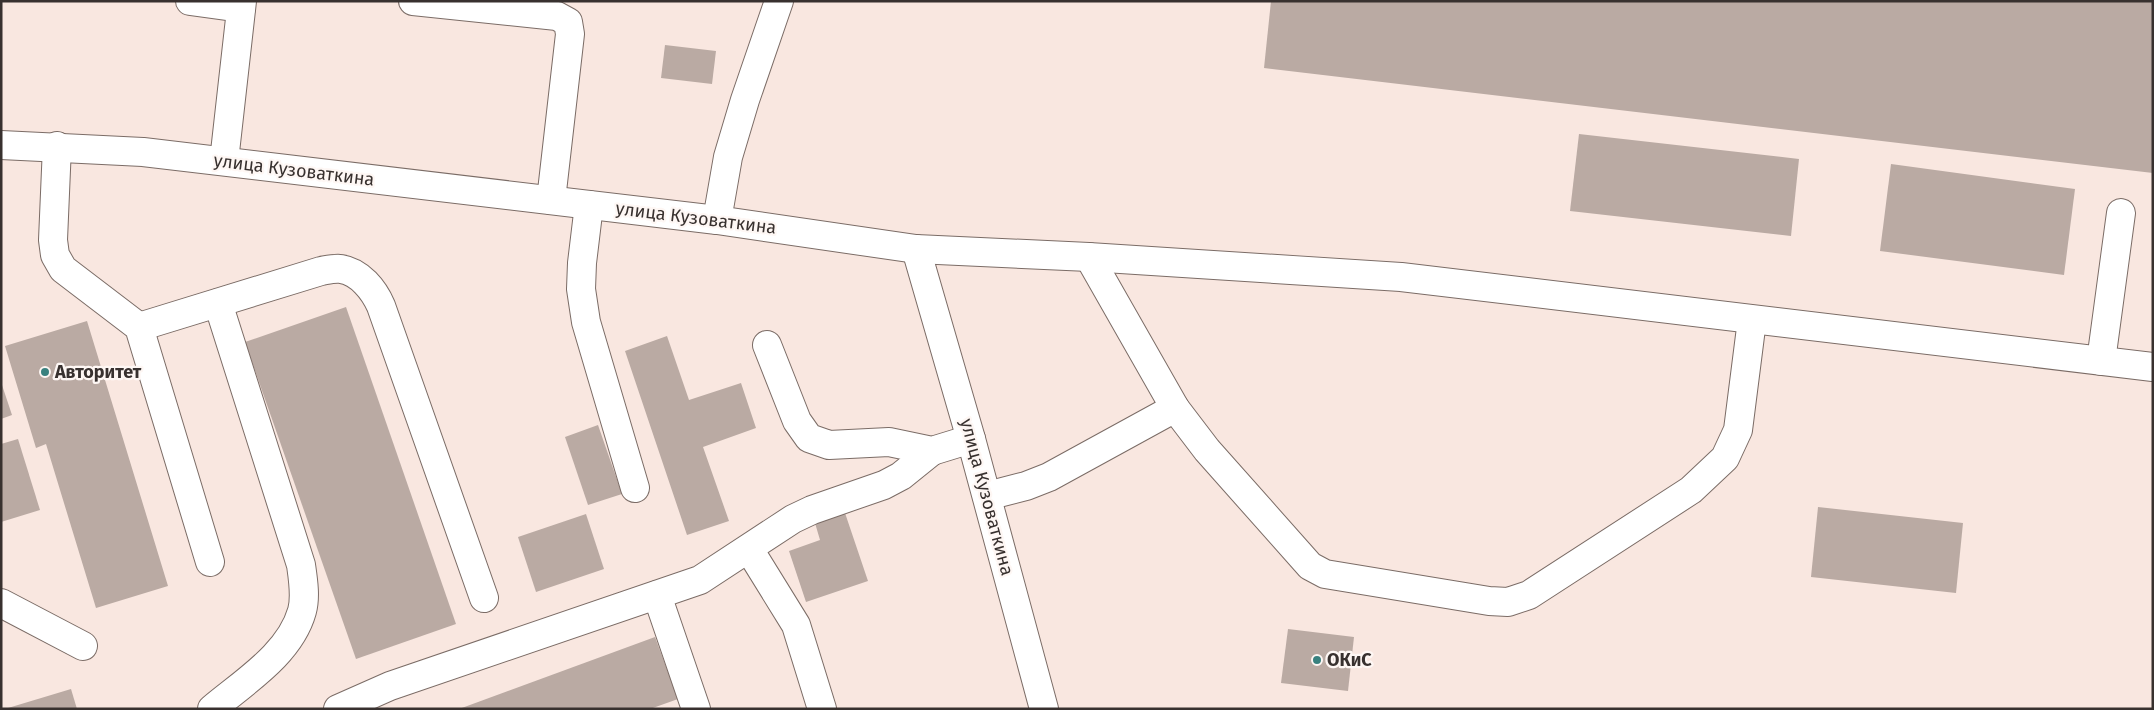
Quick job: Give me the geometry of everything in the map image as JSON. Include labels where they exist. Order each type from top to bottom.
[{"type":"street","points":[[190,1],[242,5],[224,161]]},
{"type":"street","points":[[413,1],[557,16],[568,22],[570,34],[551,200]]},
{"type":"street","points":[[717,220],[731,148],[779,1]]},
{"type":"street","name":"улица Кузоваткина","points":[[1,145],[57,146],[143,152],[224,161],[717,220],[916,249],[971,439],[1044,709]]},
{"type":"street","points":[[57,146],[52,240],[55,255],[63,269],[139,327],[210,562]]},
{"type":"street","points":[[589,205],[582,263],[581,290],[586,322],[635,488]]},
{"type":"street","points":[[2101,361],[2121,213]]},
{"type":"street","points":[[916,249],[1089,257],[1401,277],[2153,367]]},
{"type":"street","points":[[1089,257],[1175,408],[1207,450],[1310,566],[1325,574],[1349,579],[1489,602],[1508,602],[1529,595],[1691,490],[1725,458],[1738,430],[1752,320]]},
{"type":"street","points":[[139,327],[321,271],[340,269],[357,275],[375,292],[484,598]]},
{"type":"street","points":[[212,709],[270,660],[296,627],[303,609],[304,585],[301,565],[218,303]]},
{"type":"street","points":[[767,345],[797,421],[809,438],[829,445],[889,442],[932,451]]},
{"type":"street","points":[[986,496],[1026,486],[1049,477],[1175,408]]},
{"type":"street","points":[[338,709],[390,686],[700,580],[812,510],[884,485],[901,476],[932,451],[971,439]]},
{"type":"street","points":[[749,549],[796,625],[822,709]]},
{"type":"street","points":[[657,596],[696,709]]},
{"type":"street","points":[[1,603],[83,646]]},
{"type":"building","points":[[1271,1],[2153,1],[2153,173],[1264,68]]},
{"type":"building","points":[[665,45],[716,51],[712,84],[661,78]]},
{"type":"building","points":[[1579,134],[1799,159],[1791,236],[1570,211]]},
{"type":"building","points":[[1891,164],[2075,189],[2064,275],[1880,251]]},
{"type":"building","points":[[346,307],[456,624],[356,659],[245,342]]},
{"type":"building","points":[[87,321],[168,586],[96,608],[46,444],[36,448],[5,346]]},
{"type":"building","points":[[667,336],[689,400],[741,383],[756,428],[703,447],[729,521],[687,535],[625,351]]},
{"type":"building","points":[[1,382],[12,415],[1,419]]},
{"type":"building","points":[[598,425],[622,494],[588,505],[565,437]]},
{"type":"building","points":[[18,439],[40,510],[1,522],[1,444]]},
{"type":"building","points":[[1818,507],[1963,523],[1956,593],[1811,577]]},
{"type":"building","points":[[845,513],[868,581],[806,602],[789,551],[820,540],[815,523]]},
{"type":"building","points":[[586,514],[604,569],[536,592],[518,537]]},
{"type":"building","name":"ОКиС","points":[[1288,629],[1354,637],[1348,691],[1281,683]]},
{"type":"building","points":[[655,637],[678,699],[650,709],[459,709]]},
{"type":"building","points":[[71,689],[77,709],[8,709],[8,708]]},
{"type":"place","name":"Авторитет","points":[[45,372]]},
{"type":"place","name":"ОКиС","points":[[1317,660]]}]
